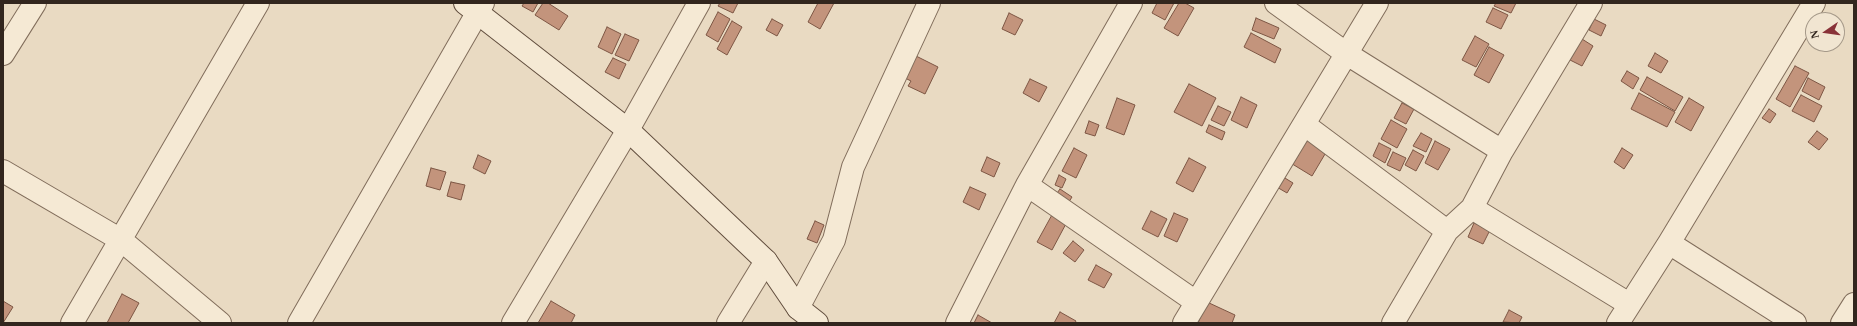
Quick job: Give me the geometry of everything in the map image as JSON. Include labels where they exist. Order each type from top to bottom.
[{"type":"street","points":[[3,54],[35,3]]},
{"type":"street","points":[[72,323],[258,3]]},
{"type":"street","points":[[513,323],[628,130],[699,3]]},
{"type":"street","points":[[798,308],[834,240],[853,167],[929,3]]},
{"type":"street","points":[[958,323],[1027,185],[1131,3]]},
{"type":"street","points":[[1276,3],[1347,54],[1502,151]]},
{"type":"street","points":[[1184,323],[1305,125],[1377,3]]},
{"type":"street","points":[[1393,323],[1447,231],[1472,208],[1502,151],[1591,3]]},
{"type":"street","points":[[1618,323],[1669,243],[1814,3]]},
{"type":"street","points":[[299,323],[475,6],[628,130],[766,261],[798,308],[817,323]]},
{"type":"street","points":[[1305,125],[1447,231]]},
{"type":"street","points":[[3,171],[121,240],[220,323]]},
{"type":"street","points":[[1027,185],[1196,302]]},
{"type":"street","points":[[1472,208],[1629,304]]},
{"type":"street","points":[[1669,243],[1795,323]]},
{"type":"street","points":[[728,323],[766,261]]},
{"type":"street","points":[[1842,323],[1854,304]]},
{"type":"building","points":[[524,3],[538,3],[533,12],[522,6]]},
{"type":"building","points":[[543,3],[548,3],[568,16],[559,30],[535,15]]},
{"type":"building","points":[[720,3],[738,3],[733,13],[718,6]]},
{"type":"building","points":[[818,3],[834,3],[820,29],[808,22]]},
{"type":"building","points":[[1157,3],[1174,3],[1165,20],[1152,13]]},
{"type":"building","points":[[1179,3],[1185,3],[1194,8],[1178,36],[1164,28]]},
{"type":"building","points":[[1496,3],[1516,3],[1511,13],[1494,6]]},
{"type":"building","points":[[1493,8],[1508,15],[1501,29],[1486,22]]},
{"type":"building","points":[[718,12],[730,19],[718,42],[706,35]]},
{"type":"building","points":[[1009,13],[1023,20],[1015,35],[1002,29]]},
{"type":"building","points":[[1256,18],[1279,28],[1274,39],[1252,30]]},
{"type":"building","points":[[772,19],[783,25],[777,36],[766,30]]},
{"type":"building","points":[[1594,19],[1606,25],[1601,36],[1589,30]]},
{"type":"building","points":[[732,21],[742,27],[727,55],[717,49]]},
{"type":"building","points":[[607,27],[621,34],[612,54],[598,47]]},
{"type":"building","points":[[1251,33],[1281,49],[1275,63],[1244,47]]},
{"type":"building","points":[[625,34],[639,40],[629,61],[615,55]]},
{"type":"building","points":[[1475,36],[1489,44],[1476,67],[1462,60]]},
{"type":"building","points":[[1582,39],[1593,46],[1582,66],[1570,60]]},
{"type":"building","points":[[1489,47],[1504,55],[1489,83],[1474,75]]},
{"type":"building","points":[[910,53],[938,67],[925,94],[908,86],[911,81],[899,75]]},
{"type":"building","points":[[1655,53],[1668,61],[1661,73],[1648,66]]},
{"type":"building","points":[[613,58],[626,64],[619,79],[605,72]]},
{"type":"building","points":[[1795,66],[1809,73],[1790,107],[1776,99]]},
{"type":"building","points":[[1627,71],[1639,78],[1633,89],[1621,81]]},
{"type":"building","points":[[1647,77],[1683,97],[1675,111],[1640,90]]},
{"type":"building","points":[[1808,78],[1825,87],[1819,100],[1802,91]]},
{"type":"building","points":[[1030,79],[1047,87],[1039,102],[1023,93]]},
{"type":"building","points":[[1189,84],[1216,98],[1202,126],[1174,112]]},
{"type":"building","points":[[1639,93],[1675,112],[1667,127],[1631,109]]},
{"type":"building","points":[[1801,95],[1822,106],[1814,122],[1792,111]]},
{"type":"building","points":[[1241,97],[1257,105],[1247,128],[1231,120]]},
{"type":"building","points":[[1117,98],[1135,105],[1124,135],[1106,128]]},
{"type":"building","points":[[1689,98],[1704,107],[1691,131],[1675,122]]},
{"type":"building","points":[[1402,103],[1414,109],[1406,124],[1394,118]]},
{"type":"building","points":[[1218,106],[1231,112],[1224,126],[1211,120]]},
{"type":"building","points":[[1769,109],[1776,114],[1770,123],[1762,118]]},
{"type":"building","points":[[1391,120],[1407,129],[1397,148],[1381,139]]},
{"type":"building","points":[[1089,121],[1099,125],[1095,136],[1085,133]]},
{"type":"building","points":[[1209,125],[1225,132],[1222,140],[1206,132]]},
{"type":"building","points":[[1817,131],[1828,139],[1819,150],[1808,142]]},
{"type":"building","points":[[1421,133],[1432,139],[1426,152],[1413,146]]},
{"type":"building","points":[[1305,135],[1328,149],[1312,176],[1289,162]]},
{"type":"building","points":[[1435,141],[1450,149],[1438,170],[1425,163]]},
{"type":"building","points":[[1379,143],[1391,149],[1385,163],[1373,156]]},
{"type":"building","points":[[1074,148],[1087,155],[1076,178],[1062,171]]},
{"type":"building","points":[[1622,148],[1633,155],[1624,169],[1614,162]]},
{"type":"building","points":[[1413,150],[1424,156],[1416,171],[1405,165]]},
{"type":"building","points":[[1393,152],[1406,158],[1400,171],[1387,165]]},
{"type":"building","points":[[478,155],[491,161],[485,174],[473,168]]},
{"type":"building","points":[[987,157],[1000,163],[994,177],[981,171]]},
{"type":"building","points":[[1189,158],[1206,167],[1193,192],[1176,183]]},
{"type":"building","points":[[431,168],[446,172],[440,190],[426,186]]},
{"type":"building","points":[[1059,175],[1066,179],[1062,188],[1055,185]]},
{"type":"building","points":[[1280,175],[1293,183],[1287,193],[1275,186]]},
{"type":"building","points":[[451,182],[465,185],[461,200],[447,196]]},
{"type":"building","points":[[970,187],[986,194],[979,210],[963,202]]},
{"type":"building","points":[[1060,189],[1072,197],[1065,208],[1052,200]]},
{"type":"building","points":[[1151,211],[1167,219],[1158,237],[1142,229]]},
{"type":"building","points":[[1053,213],[1068,220],[1052,250],[1037,242]]},
{"type":"building","points":[[1174,213],[1188,219],[1177,242],[1164,236]]},
{"type":"building","points":[[815,221],[824,225],[817,243],[807,239]]},
{"type":"building","points":[[1474,223],[1490,230],[1483,244],[1468,237]]},
{"type":"building","points":[[1073,241],[1084,250],[1075,262],[1063,253]]},
{"type":"building","points":[[1096,265],[1112,274],[1104,288],[1088,280]]},
{"type":"building","points":[[122,294],[139,303],[128,323],[107,323]]},
{"type":"building","points":[[3,301],[13,307],[3,323]]},
{"type":"building","points":[[551,301],[575,315],[571,323],[538,323]]},
{"type":"building","points":[[1207,302],[1235,315],[1232,323],[1198,323]]},
{"type":"building","points":[[1509,310],[1522,317],[1519,323],[1503,322]]},
{"type":"building","points":[[1060,312],[1076,321],[1075,323],[1054,323]]},
{"type":"building","points":[[978,315],[992,323],[974,323]]}]
